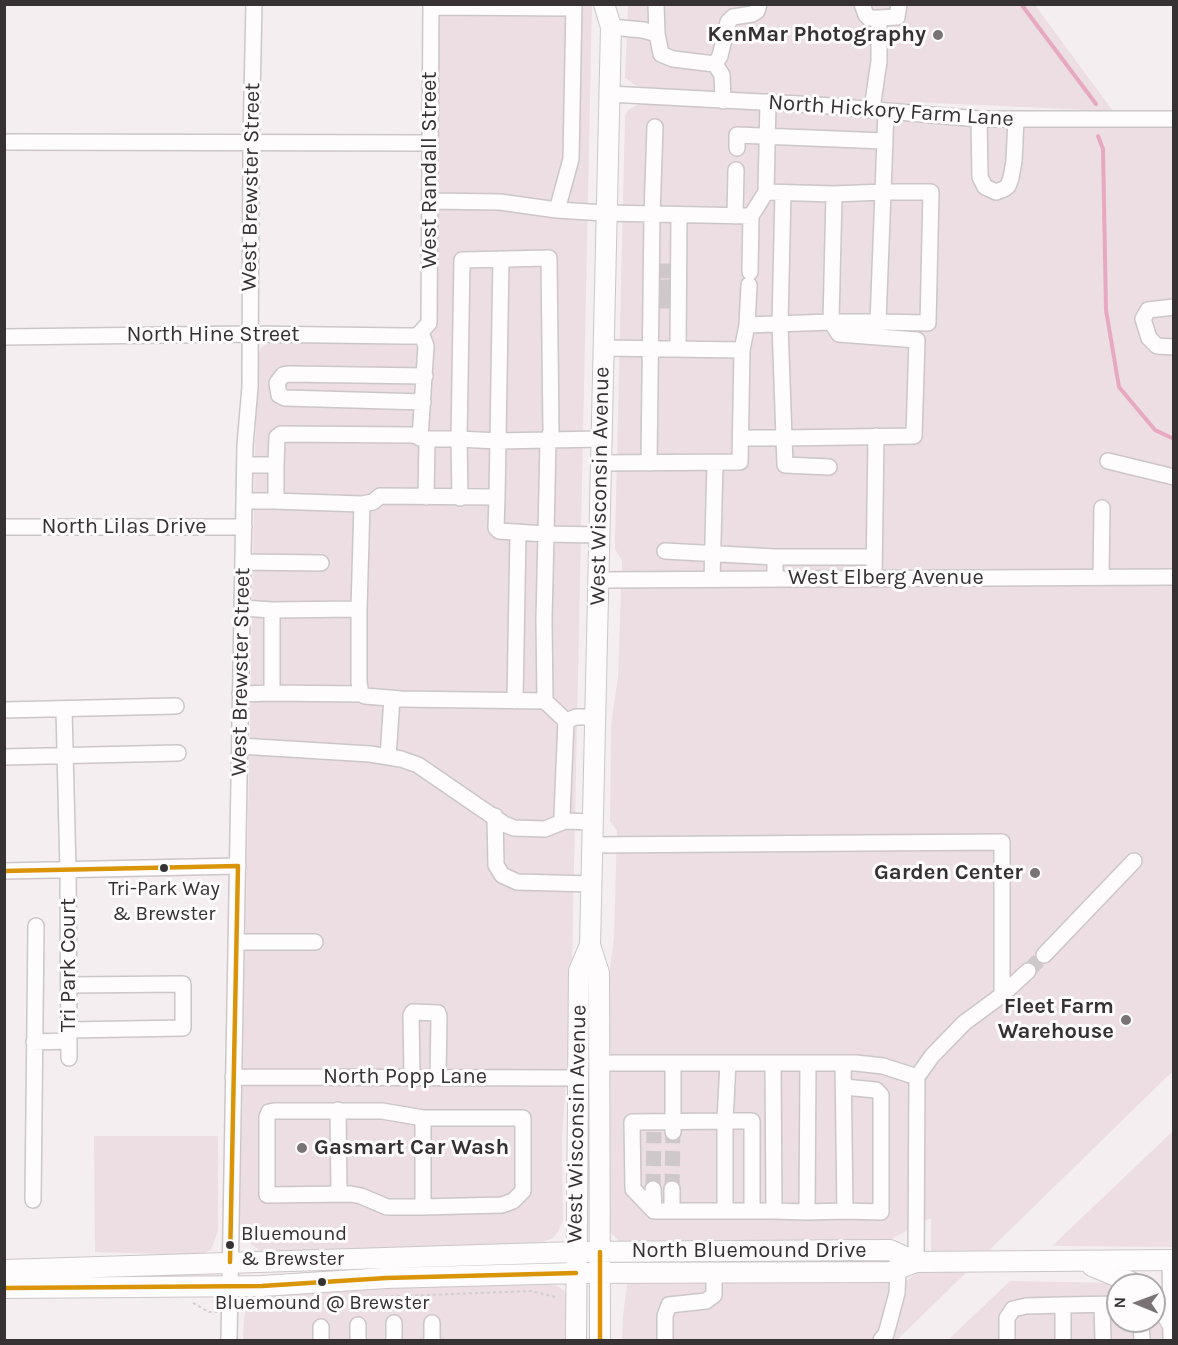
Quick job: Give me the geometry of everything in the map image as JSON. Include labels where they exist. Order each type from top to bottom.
[{"type":"main road","name":"West Wisconsin Avenue","points":[[600,1341],[599,973],[590,945],[610,27],[604,4]]},
{"type":"main road","name":"West Wisconsin Avenue","points":[[610,27],[619,4]]},
{"type":"main road","name":"West Wisconsin Avenue","points":[[576,1341],[579,971],[590,945]]},
{"type":"main road","name":"North Bluemound Drive","points":[[4,1270],[576,1252],[890,1250],[907,1266]]},
{"type":"main road","name":"North Bluemound Drive","points":[[4,1288],[315,1284],[386,1278],[576,1273],[890,1272],[907,1266],[1172,1260]]},
{"type":"main road","points":[[1081,1261],[1112,1273]]},
{"type":"street","name":"West Brewster Street","points":[[229,1341],[244,501],[250,387],[254,4]]},
{"type":"street","points":[[656,4],[657,34],[661,54],[673,59],[715,64]]},
{"type":"street","points":[[715,64],[720,56],[728,22],[733,17],[758,11],[759,4]]},
{"type":"street","points":[[862,4],[869,18],[897,17],[899,4]]},
{"type":"street","points":[[431,6],[574,6],[571,159],[557,210]]},
{"type":"street","name":"West Randall Street","points":[[421,332],[429,323],[431,6]]},
{"type":"street","points":[[878,322],[884,141],[878,110],[879,18]]},
{"type":"street","points":[[610,27],[643,30],[657,34]]},
{"type":"street","points":[[715,64],[722,75],[723,101]]},
{"type":"street","name":"North Hickory Farm Lane","points":[[609,94],[768,102],[979,119],[1173,119]]},
{"type":"street","points":[[600,463],[740,462],[742,350],[747,325],[751,216],[766,192],[768,102]]},
{"type":"street","points":[[979,119],[980,177],[985,187],[996,192],[1008,186],[1011,178],[1016,120]]},
{"type":"street","points":[[655,127],[652,251],[665,286],[678,348]]},
{"type":"street","points":[[736,148],[737,135],[884,141]]},
{"type":"street","points":[[4,142],[430,143]]},
{"type":"street","points":[[735,216],[736,170]]},
{"type":"street","points":[[747,325],[831,322],[928,323],[931,192],[834,195],[766,192]]},
{"type":"street","points":[[783,193],[780,324],[784,465],[829,467]]},
{"type":"street","points":[[741,438],[914,436],[917,340],[839,334],[831,322],[834,195]]},
{"type":"street","points":[[430,201],[500,202],[557,210],[605,213],[751,216]]},
{"type":"street","points":[[649,463],[651,348],[665,286],[679,251],[679,215]]},
{"type":"street","points":[[652,251],[679,251]]},
{"type":"street","points":[[460,498],[462,260],[549,258],[551,431],[548,440],[544,619],[545,701]]},
{"type":"street","points":[[501,259],[496,528],[503,532],[599,535]]},
{"type":"street","points":[[1173,307],[1148,310],[1143,319],[1149,338],[1157,346],[1173,347]]},
{"type":"street","points":[[421,332],[426,346],[423,402],[426,497]]},
{"type":"street","name":"North Hine Street","points":[[4,337],[250,334],[416,336],[421,332]]},
{"type":"street","points":[[602,348],[742,350]]},
{"type":"street","points":[[423,402],[285,398],[279,395],[277,383],[283,375],[289,374],[424,376]]},
{"type":"street","points":[[273,501],[276,496],[277,437],[281,434],[413,435],[423,438],[498,441],[601,439]]},
{"type":"street","points":[[874,578],[876,436]]},
{"type":"street","points":[[1108,461],[1173,477]]},
{"type":"street","points":[[712,579],[715,463]]},
{"type":"street","points":[[245,465],[276,465]]},
{"type":"street","points":[[244,501],[362,504],[373,502],[380,496],[497,497]]},
{"type":"street","points":[[361,694],[359,609],[362,504]]},
{"type":"street","points":[[1101,577],[1102,508]]},
{"type":"street","name":"North Lilas Drive","points":[[4,527],[244,527]]},
{"type":"street","points":[[515,701],[518,533]]},
{"type":"street","points":[[665,551],[775,557],[874,557]]},
{"type":"street","points":[[775,557],[775,579]]},
{"type":"street","points":[[851,578],[852,557]]},
{"type":"street","points":[[243,562],[321,563]]},
{"type":"street","name":"West Elberg Avenue","points":[[598,580],[1173,577]]},
{"type":"street","points":[[242,608],[359,609]]},
{"type":"street","points":[[272,610],[272,693]]},
{"type":"street","points":[[240,694],[361,694],[392,698],[545,701],[566,721],[562,815],[565,821]]},
{"type":"street","points":[[388,757],[392,698]]},
{"type":"street","points":[[4,710],[176,706]]},
{"type":"street","name":"Tri Park Court","points":[[64,710],[69,871],[69,1058]]},
{"type":"street","points":[[566,721],[576,717],[595,717]]},
{"type":"street","points":[[240,746],[370,754],[417,765],[514,828],[545,829],[565,821],[592,822]]},
{"type":"street","points":[[4,757],[178,753]]},
{"type":"street","points":[[495,816],[496,864],[502,875],[517,882],[591,884]]},
{"type":"street","points":[[592,845],[1002,842],[1002,995]]},
{"type":"street","points":[[1044,955],[1134,861]]},
{"type":"street","points":[[4,871],[238,866]]},
{"type":"street","points":[[33,1200],[36,926]]},
{"type":"street","points":[[236,942],[315,942]]},
{"type":"street","points":[[881,1341],[886,1334],[907,1266],[916,1077],[932,1056],[964,1023],[1002,995],[1028,971]]},
{"type":"street","points":[[34,1042],[69,1035],[183,1028],[183,984],[69,985]]},
{"type":"street","points":[[412,1076],[411,1015],[413,1012],[422,1012],[438,1013],[440,1016],[438,1076]]},
{"type":"street","points":[[599,1063],[843,1063],[883,1066],[916,1077]]},
{"type":"street","points":[[672,1127],[673,1063]]},
{"type":"street","points":[[725,1211],[725,1121],[728,1063]]},
{"type":"street","points":[[773,1063],[774,1211]]},
{"type":"street","points":[[807,1212],[808,1063]]},
{"type":"street","points":[[843,1063],[845,1212]]},
{"type":"street","name":"North Popp Lane","points":[[233,1077],[577,1078]]},
{"type":"street","points":[[752,1211],[752,1121],[725,1121],[672,1127],[654,1127],[632,1122],[633,1189],[654,1211],[881,1212],[881,1095],[876,1090],[844,1087]]},
{"type":"street","points":[[338,1110],[339,1194]]},
{"type":"street","points":[[382,1111],[423,1118],[524,1118],[523,1191],[513,1201],[502,1205],[423,1207],[387,1207],[361,1196],[339,1194],[267,1195],[267,1117],[269,1112],[382,1111]]},
{"type":"street","points":[[423,1118],[423,1207]]},
{"type":"street","points":[[653,1189],[654,1211]]},
{"type":"street","points":[[672,1189],[672,1211]]},
{"type":"street","points":[[1171,1331],[1172,1260]]},
{"type":"street","points":[[665,1341],[665,1316],[669,1305],[706,1301],[714,1295],[714,1273]]},
{"type":"street","points":[[1007,1341],[1007,1318],[1014,1309],[1026,1306],[1106,1304]]},
{"type":"street","points":[[1063,1305],[1063,1341]]},
{"type":"street","points":[[1102,1341],[1106,1322]]},
{"type":"street","points":[[394,1323],[394,1341]]},
{"type":"street","points":[[432,1323],[432,1341]]},
{"type":"shaded area","points":[[435,5],[592,5],[571,1010],[562,1140],[563,1221],[553,1238],[537,1244],[272,1252],[259,1250],[251,1244],[244,1237],[240,1227],[257,355],[262,347],[271,342],[416,344],[430,336],[436,324],[438,233]]},
{"type":"shaded area","points":[[628,5],[1035,5],[1113,111],[910,102],[910,113],[1173,119],[1173,1071],[897,1340],[622,1340],[627,1284],[906,1281],[931,1262],[931,1218],[889,1240],[870,1243],[627,1243],[620,1242],[609,1231],[606,996],[614,939],[617,831],[610,821],[611,725],[618,677],[622,560],[615,549],[615,539],[625,116],[628,110],[637,105],[666,98],[635,85],[625,78]]},
{"type":"shaded area","points":[[1173,1131],[1173,1247],[1052,1246]]},
{"type":"shaded area","points":[[94,1136],[218,1136],[218,1231],[211,1250],[199,1255],[95,1252]]},
{"type":"shaded area","points":[[1010,1281],[1106,1283],[1106,1333],[1166,1333],[1170,1340],[948,1340]]},
{"type":"shaded area","points":[[553,1283],[565,1291],[570,1307],[570,1340],[243,1340],[244,1318],[249,1297],[262,1286]]},
{"type":"waterway","points":[[1021,4],[1096,104]]},
{"type":"waterway","points":[[1098,136],[1103,149],[1106,310],[1119,387],[1155,430],[1174,439]]},
{"type":"tunnel","points":[[658,271],[671,271]]},
{"type":"tunnel","points":[[657,287],[671,287]]},
{"type":"tunnel","points":[[657,301],[671,301]]},
{"type":"tunnel","points":[[1028,971],[1044,955]]},
{"type":"tunnel","points":[[653,1189],[654,1132]]},
{"type":"tunnel","points":[[672,1189],[673,1132]]},
{"type":"transit line","points":[[4,871],[238,866]]},
{"type":"transit line","points":[[230,1262],[238,866]]},
{"type":"transit line","points":[[600,1252],[600,1340]]},
{"type":"transit line","points":[[4,1288],[262,1286],[386,1278],[576,1273]]},
{"type":"place","name":"KenMar Photography","points":[[938,35]]},
{"type":"place","name":"Tri-Park Way & Brewster","points":[[164,868]]},
{"type":"place","name":"Garden Center","points":[[1035,873]]},
{"type":"place","name":"Fleet Farm Warehouse","points":[[1126,1020]]},
{"type":"place","name":"Gasmart Car Wash","points":[[302,1148]]},
{"type":"place","name":"Bluemound & Brewster","points":[[230,1245]]},
{"type":"place","name":"Bluemound @ Brewster","points":[[322,1282]]}]
